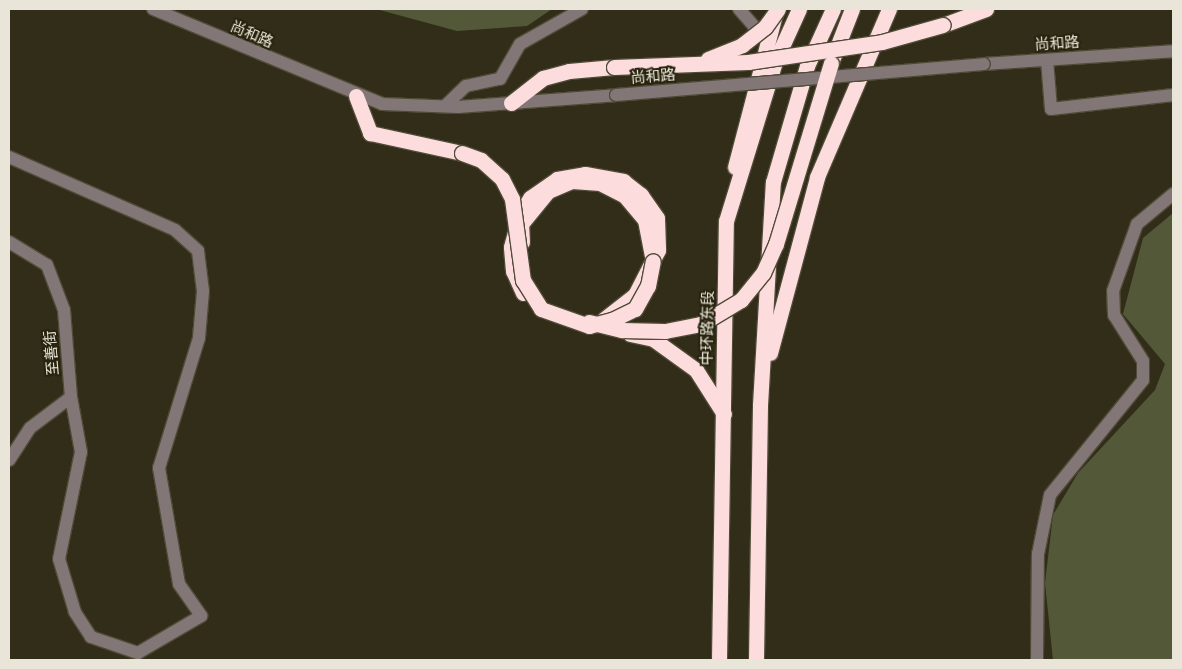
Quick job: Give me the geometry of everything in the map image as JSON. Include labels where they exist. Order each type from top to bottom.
[{"type":"highway","points":[[726,221],[739,145],[767,39],[778,9]]},
{"type":"highway","points":[[691,64],[742,44],[765,27],[778,9]]},
{"type":"highway","name":"中环路东段","points":[[719,660],[726,221],[775,62],[799,9]]},
{"type":"highway","points":[[756,660],[762,383],[773,182],[807,66],[832,9]]},
{"type":"highway","points":[[356,96],[370,133],[462,153],[481,160],[502,179],[512,199],[527,293],[541,309],[561,319],[589,326],[635,309],[648,286],[653,261],[645,220],[624,195],[600,183],[572,181],[548,191],[526,216],[522,242],[530,284],[562,313],[589,322],[622,330],[665,331],[701,324],[741,300],[763,273],[776,244],[831,63],[852,9]]},
{"type":"highway","points":[[762,383],[817,177],[889,9]]},
{"type":"highway","points":[[511,103],[543,78],[569,71],[614,67],[748,62],[882,42],[943,25],[986,9]]},
{"type":"highway","points":[[589,322],[613,314],[646,279],[658,250],[657,218],[641,195],[623,181],[585,174],[557,179],[530,198],[520,214],[511,247],[513,271],[520,289],[538,312],[560,324],[653,339],[696,370],[724,414]]},
{"type":"street","name":"尚和路","points":[[153,9],[356,96],[382,104],[445,106],[511,103],[984,64],[1173,51]]},
{"type":"street","points":[[445,106],[466,86],[500,80],[520,44],[554,28],[582,9]]},
{"type":"street","points":[[739,9],[760,38],[767,39]]},
{"type":"street","points":[[1047,60],[1051,109],[1173,95]]},
{"type":"street","name":"至善街","points":[[9,157],[175,230],[198,251],[203,291],[199,338],[159,468],[180,584],[201,616],[138,653],[91,637],[75,612],[59,559],[81,452],[71,397],[64,310],[47,265],[9,242]]},
{"type":"street","points":[[1037,660],[1038,554],[1050,495],[1143,380],[1142,361],[1114,314],[1113,291],[1137,224],[1173,194]]},
{"type":"street","points":[[9,460],[30,428],[71,397]]},
{"type":"green space","points":[[376,9],[552,9],[527,26],[457,31]]},
{"type":"green space","points":[[1173,213],[1173,660],[1053,660],[1045,583],[1053,515],[1078,473],[1155,390],[1165,364],[1123,314],[1143,238]]}]
